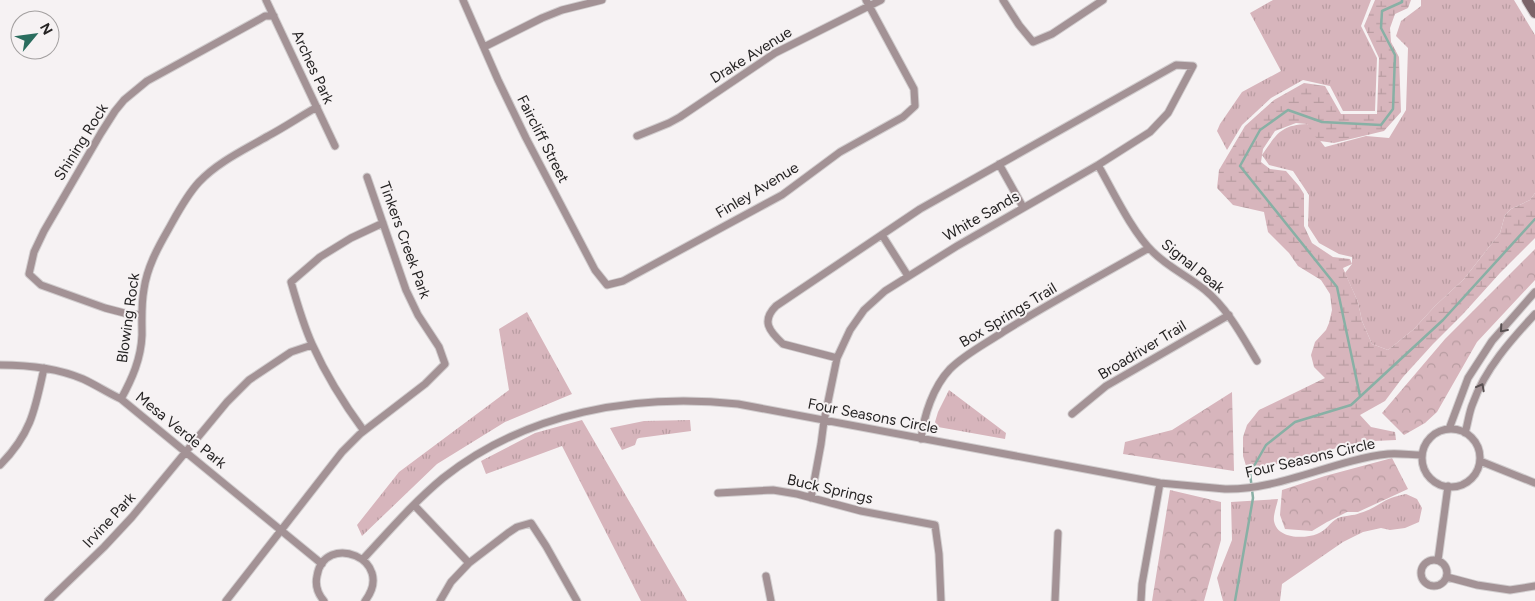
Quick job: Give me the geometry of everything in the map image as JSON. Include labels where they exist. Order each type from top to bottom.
[{"type":"street","name":"Arches Park","points":[[266,0],[335,146]]},
{"type":"street","name":"Faircliff Street","points":[[463,0],[498,80],[531,147],[595,270],[607,285]]},
{"type":"street","points":[[484,47],[562,10],[602,0]]},
{"type":"street","name":"Drake Avenue","points":[[637,136],[680,117],[775,53],[868,3],[881,0]]},
{"type":"street","points":[[1003,0],[1019,25],[1033,42],[1052,34],[1104,0]]},
{"type":"street","points":[[1527,0],[1535,13]]},
{"type":"street","name":"Finley Avenue","points":[[607,285],[623,281],[782,195],[840,152],[903,117],[916,106],[914,88],[868,3]]},
{"type":"street","name":"Shining Rock","points":[[141,315],[105,308],[41,285],[30,274],[34,252],[44,231],[101,133],[124,100],[147,81],[168,68],[265,16],[274,16]]},
{"type":"street","name":"White Sands","points":[[811,498],[837,358],[850,330],[864,310],[908,276],[963,242],[1135,143],[1150,132],[1160,123],[1173,105],[1193,66],[1176,65],[1000,164]]},
{"type":"street","name":"Blowing Rock","points":[[121,399],[133,377],[139,356],[142,336],[141,315],[144,289],[153,258],[186,200],[199,183],[219,165],[317,107]]},
{"type":"street","points":[[837,358],[783,344],[768,324],[768,316],[776,306],[920,209],[1000,164],[1023,207]]},
{"type":"street","name":"Signal Peak","points":[[1098,165],[1149,248],[1206,291],[1229,315],[1257,361]]},
{"type":"street","name":"Tinkers Creek Park","points":[[364,431],[425,384],[445,364],[439,347],[418,315],[406,290],[367,176]]},
{"type":"street","points":[[226,601],[342,452],[364,431],[347,408],[312,345],[291,282],[320,257],[351,238],[383,223]]},
{"type":"street","points":[[882,235],[908,276]]},
{"type":"street","name":"Box Springs Trail","points":[[921,439],[923,422],[939,384],[965,356],[1018,323],[1149,248]]},
{"type":"street","points":[[1449,429],[1468,378],[1492,341],[1535,292]]},
{"type":"street","points":[[1465,433],[1473,402],[1489,372],[1509,342],[1535,314]]},
{"type":"street","name":"Broadriver Trail","points":[[1072,414],[1106,386],[1229,315]]},
{"type":"street","name":"Irvine Park","points":[[48,601],[120,531],[227,402],[249,380],[291,352],[312,345]]},
{"type":"street","name":"Mesa Verde Park","points":[[0,365],[26,365],[61,372],[83,379],[121,399],[322,564]]},
{"type":"street","points":[[0,465],[12,453],[29,426],[44,368]]},
{"type":"street","name":"Four Seasons Circle","points":[[363,559],[414,505],[444,478],[496,445],[528,430],[562,418],[613,406],[648,402],[706,401],[738,404],[1160,483],[1236,489],[1270,484],[1370,457],[1389,454],[1422,455]]},
{"type":"street","points":[[1458,429],[1465,433],[1472,438],[1480,453],[1477,470],[1465,483],[1457,486],[1439,484],[1426,472],[1422,455],[1424,447],[1434,434],[1441,430],[1458,429]]},
{"type":"street","points":[[1480,461],[1535,483]]},
{"type":"street","points":[[1141,601],[1142,584],[1160,483]]},
{"type":"street","points":[[1438,560],[1448,486]]},
{"type":"street","name":"Buck Springs","points":[[718,493],[773,490],[797,494],[861,511],[935,525],[941,579],[940,601]]},
{"type":"street","points":[[414,505],[469,562]]},
{"type":"street","points":[[440,601],[451,582],[469,562],[517,527],[530,524],[546,546],[577,601]]},
{"type":"street","points":[[1056,601],[1058,533]]},
{"type":"street","points":[[324,601],[318,590],[317,572],[328,558],[346,552],[355,554],[363,559],[373,576],[373,585],[365,601]]},
{"type":"street","points":[[1438,560],[1447,568],[1447,577],[1443,584],[1435,587],[1427,584],[1421,578],[1421,569],[1426,562],[1438,560]]},
{"type":"street","points":[[766,576],[771,601]]},
{"type":"street","points":[[1447,577],[1477,585],[1510,590],[1535,586]]},
{"type":"green space","points":[[1273,0],[1371,0],[1361,26],[1377,58],[1375,111],[1343,111],[1330,86],[1303,80],[1271,98],[1242,125],[1227,150],[1217,131],[1220,124],[1242,92],[1281,71],[1250,13]]},
{"type":"green space","points":[[1375,0],[1411,0],[1408,8],[1395,14],[1390,28],[1391,42],[1399,57],[1401,112],[1384,131],[1334,143],[1320,141],[1312,134],[1307,124],[1296,123],[1275,131],[1263,149],[1261,162],[1270,169],[1286,171],[1299,186],[1304,194],[1304,226],[1312,243],[1333,257],[1350,259],[1352,264],[1343,268],[1358,302],[1362,321],[1372,344],[1388,350],[1414,329],[1464,279],[1500,233],[1505,215],[1511,209],[1530,200],[1535,193],[1535,238],[1433,344],[1403,377],[1385,401],[1360,415],[1371,427],[1395,432],[1396,440],[1349,445],[1277,464],[1247,469],[1243,456],[1243,437],[1247,425],[1259,410],[1325,378],[1314,367],[1311,355],[1315,342],[1326,330],[1332,310],[1330,294],[1321,280],[1298,266],[1289,253],[1268,232],[1264,212],[1233,205],[1217,188],[1219,170],[1245,126],[1274,100],[1304,83],[1325,86],[1341,114],[1377,114],[1379,58],[1364,26]]},
{"type":"green space","points":[[1421,0],[1514,0],[1535,35],[1535,193],[1530,200],[1511,209],[1505,215],[1500,233],[1464,279],[1414,329],[1388,350],[1372,344],[1362,321],[1358,302],[1345,273],[1352,264],[1352,257],[1339,254],[1319,243],[1308,226],[1309,195],[1293,171],[1269,165],[1262,155],[1280,132],[1291,126],[1298,125],[1307,124],[1325,147],[1366,136],[1389,138],[1406,110],[1408,48],[1396,36],[1401,21],[1421,6]]},
{"type":"green space","points":[[1535,249],[1535,280],[1477,342],[1437,412],[1425,423],[1404,435],[1382,413],[1445,339]]},
{"type":"green space","points":[[527,312],[572,394],[505,422],[437,464],[362,536],[357,525],[399,472],[509,390],[499,329]]},
{"type":"green space","points":[[949,390],[1006,433],[1005,439],[938,427],[935,422]]},
{"type":"green space","points":[[1232,392],[1234,471],[1123,454],[1125,442],[1172,430]]},
{"type":"green space","points":[[582,420],[687,601],[641,601],[562,446],[486,474],[481,461],[535,433]]},
{"type":"green space","points":[[690,420],[691,431],[639,438],[635,445],[622,450],[610,428],[644,421]]},
{"type":"green space","points":[[1392,458],[1408,489],[1358,512],[1347,512],[1312,531],[1285,529],[1280,515],[1282,490]]},
{"type":"green space","points":[[1170,490],[1221,502],[1221,540],[1204,601],[1152,601]]},
{"type":"green space","points":[[1406,494],[1417,499],[1422,508],[1419,522],[1405,528],[1390,530],[1381,528],[1363,532],[1343,542],[1282,584],[1280,601],[1223,601],[1217,578],[1232,540],[1231,502],[1278,499],[1274,519],[1276,527],[1285,534],[1305,537],[1320,533],[1338,518],[1364,512],[1391,498]]},
{"type":"waterway","points":[[1360,396],[1337,287],[1240,166],[1260,130],[1288,110],[1322,122],[1381,125],[1393,109],[1395,55],[1381,28],[1382,11],[1402,2],[1402,0]]},
{"type":"waterway","points":[[1235,601],[1253,498],[1250,473],[1266,445],[1295,422],[1351,405],[1443,320],[1535,219]]}]
